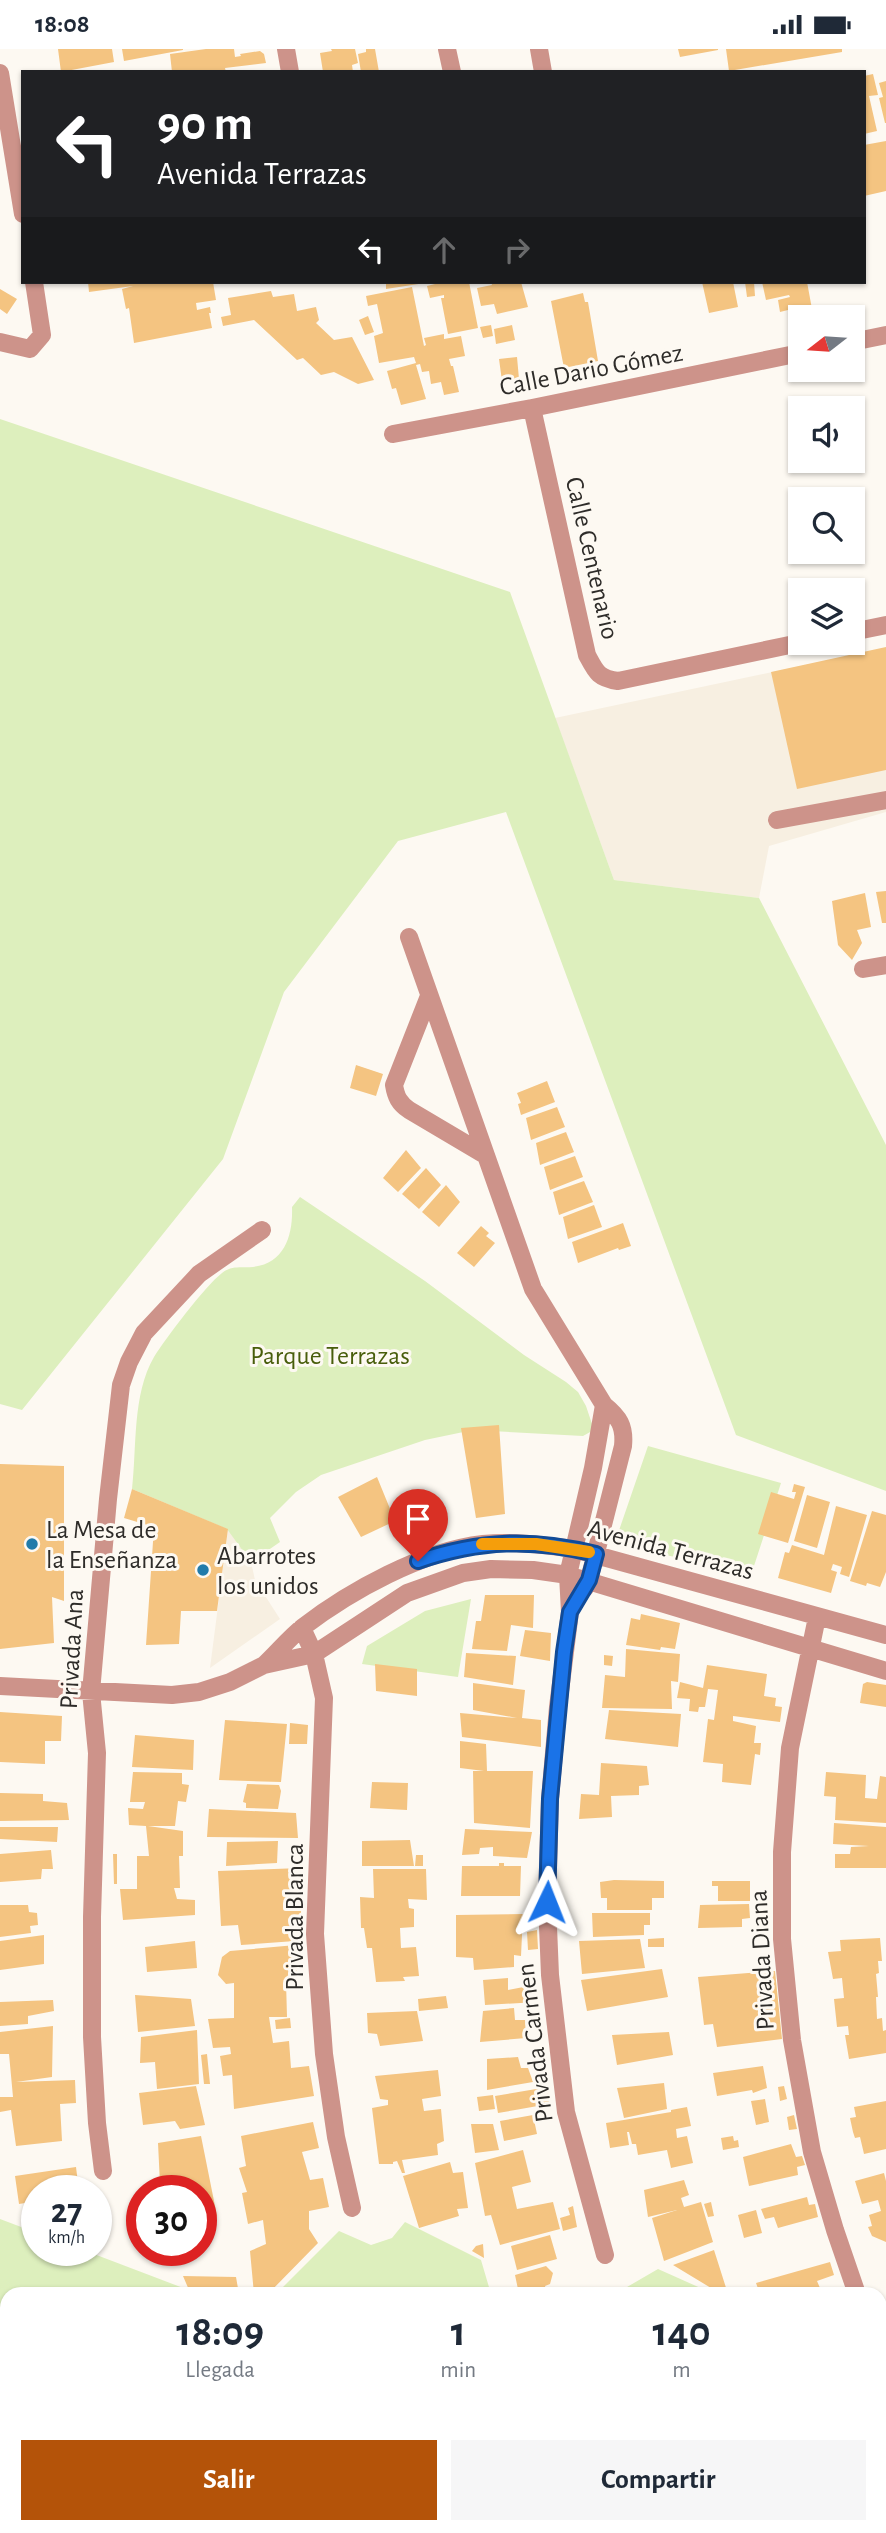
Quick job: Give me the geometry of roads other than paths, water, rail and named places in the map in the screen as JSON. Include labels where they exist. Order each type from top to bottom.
[{"type":"street","points":[[286,49],[290,70]]},
{"type":"street","points":[[447,49],[452,70]]},
{"type":"street","points":[[539,49],[543,70]]},
{"type":"street","points":[[0,73],[21,202]]},
{"type":"street","points":[[0,342],[30,349],[42,335],[34,284]]},
{"type":"street","points":[[865,339],[886,335]]},
{"type":"street","name":"Calle Dario Gómez","points":[[393,434],[788,355]]},
{"type":"street","name":"Calle Centenario","points":[[532,408],[587,655],[595,670],[604,679],[618,681],[788,645]]},
{"type":"street","points":[[865,629],[886,625]]},
{"type":"street","points":[[777,820],[886,800]]},
{"type":"street","name":"Privada Carmen","points":[[409,937],[533,1289],[604,1405],[619,1418],[622,1426],[623,1446],[589,1580],[570,1612]]},
{"type":"street","points":[[863,969],[886,965]]},
{"type":"street","points":[[429,996],[394,1085],[396,1096],[401,1105],[485,1155]]},
{"type":"street","name":"Privada Ana","points":[[103,2171],[92,2037],[92,1917],[97,1753],[91,1692],[121,1385],[144,1333],[199,1274],[261,1230]]},
{"type":"street","name":"Privada Carmen","points":[[604,1405],[593,1468],[568,1575],[570,1612],[550,1799],[547,1902],[550,1975],[566,2112],[605,2255]]},
{"type":"street","points":[[593,1468],[616,1473]]},
{"type":"street","name":"Avenida Terrazas","points":[[264,1665],[302,1628],[396,1571],[452,1550],[482,1544],[506,1543],[574,1549],[886,1635]]},
{"type":"street","name":"Avenida Terrazas","points":[[0,1686],[172,1695],[199,1692],[230,1682],[264,1665],[314,1654],[407,1593],[463,1573],[491,1569],[533,1570],[589,1580],[886,1671]]},
{"type":"street","name":"Privada Diana","points":[[817,1617],[790,1748],[782,1852],[782,1940],[792,2040],[812,2152],[855,2287]]},
{"type":"street","name":"Privada Blanca","points":[[302,1628],[314,1654],[324,1698],[316,1947],[324,2054],[336,2137],[352,2208]]},
{"type":"place","name":"La Mesa de la Enseñanza","points":[[32,1544]]},
{"type":"place","name":"Abarrotes los unidos","points":[[203,1570]]},
{"type":"park label","name":"Parque Terrazas","points":[[330,1355]]}]
